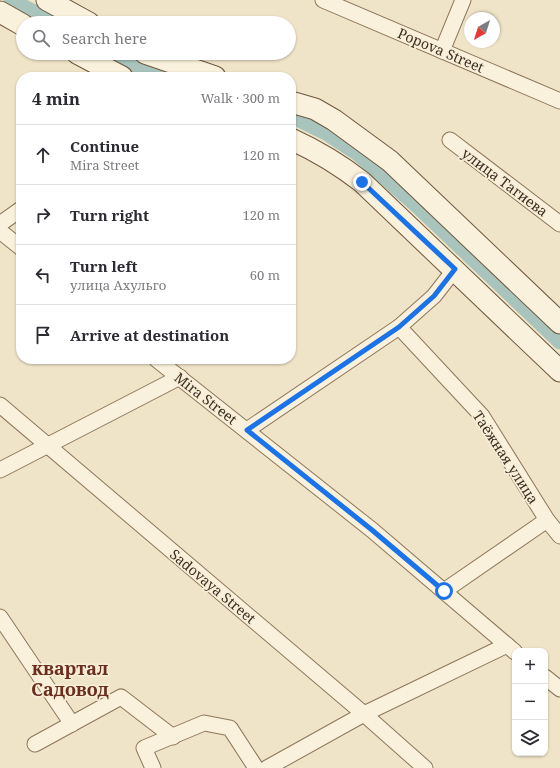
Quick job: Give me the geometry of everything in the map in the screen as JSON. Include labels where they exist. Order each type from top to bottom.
[{"type":"main road","points":[[47,0],[76,16]]},
{"type":"main road","points":[[0,12],[16,21]]},
{"type":"main road","points":[[90,60],[113,72]]},
{"type":"main road","points":[[165,60],[200,72]]},
{"type":"main road","points":[[296,103],[315,109],[334,120],[390,161],[560,323]]},
{"type":"main road","points":[[296,141],[319,152],[362,182],[455,269],[560,371]]},
{"type":"street","name":"Popova Street","points":[[322,0],[560,101]]},
{"type":"street","points":[[442,51],[463,0]]},
{"type":"street","name":"улица Тагиева","points":[[450,140],[560,224]]},
{"type":"street","points":[[0,224],[16,213]]},
{"type":"street","points":[[0,231],[16,244]]},
{"type":"street","points":[[247,430],[399,327],[434,296],[455,269]]},
{"type":"street","name":"Таёжная улица","points":[[399,327],[482,416],[547,520],[560,536]]},
{"type":"street","name":"Mira Street","points":[[163,364],[372,530],[511,648]]},
{"type":"street","points":[[0,470],[180,377]]},
{"type":"street","name":"Sadovaya Street","points":[[0,405],[426,768]]},
{"type":"street","points":[[444,591],[547,520]]},
{"type":"street","points":[[0,617],[72,724]]},
{"type":"street","points":[[267,768],[364,714],[511,648]]},
{"type":"street","points":[[548,679],[560,689]]},
{"type":"street","points":[[35,744],[121,697],[173,736]]},
{"type":"street","points":[[153,768],[144,748],[204,723],[230,728],[256,768]]},
{"type":"waterway","points":[[11,0],[42,16]]},
{"type":"waterway","points":[[124,60],[147,72]]},
{"type":"waterway","points":[[296,118],[326,133],[358,154],[416,205],[560,342]]},
{"type":"district","name":"квартал Садовод","points":[[70,678]]},
{"type":"route","points":[[362,182],[455,269],[434,296],[399,327],[247,430],[372,530],[444,591]]}]
